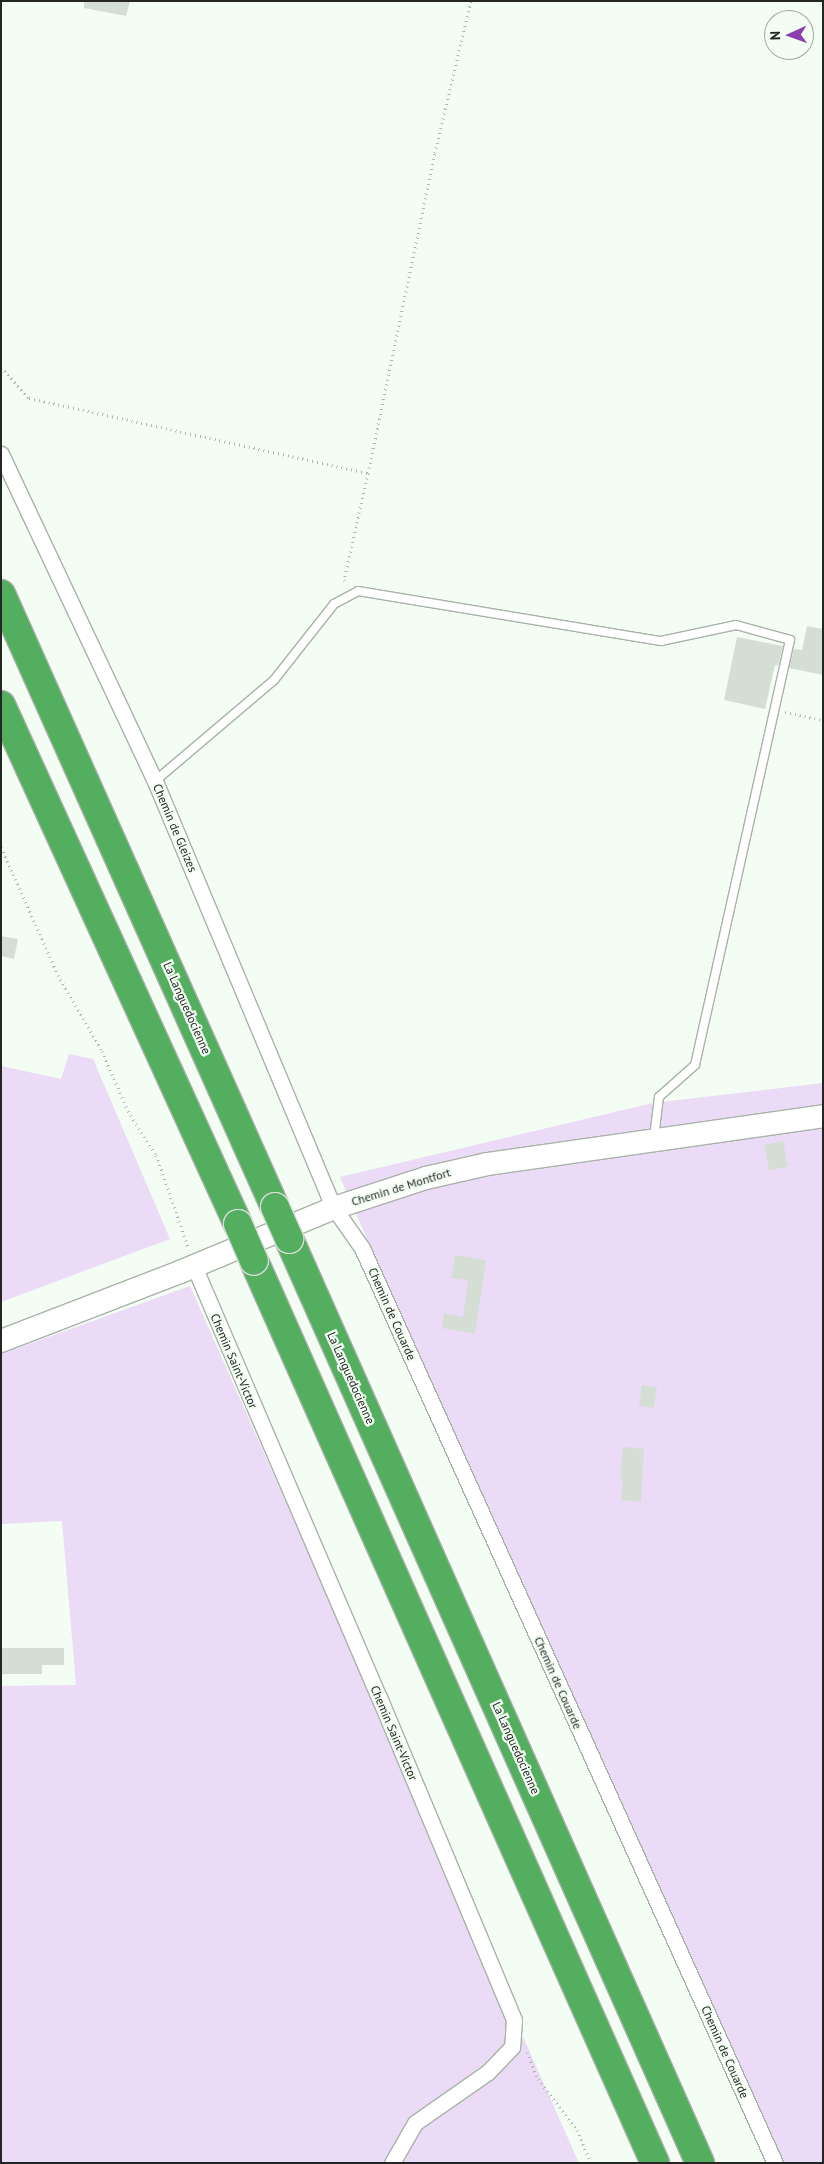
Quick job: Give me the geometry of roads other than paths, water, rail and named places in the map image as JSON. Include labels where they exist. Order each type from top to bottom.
[{"type":"highway","name":"La Languedocienne","points":[[1,594],[700,2163]]},
{"type":"highway","points":[[1,705],[238,1224],[656,2163]]},
{"type":"street","name":"Chemin de Gleizes","points":[[1,454],[155,781],[334,1208]]},
{"type":"street","name":"Chemin de Montfort","points":[[1,1341],[194,1266],[334,1208],[426,1178],[487,1164],[823,1116]]},
{"type":"street","name":"Chemin de Couarde","points":[[334,1208],[362,1248],[776,2163]]},
{"type":"street","name":"Chemin Saint-Victor","points":[[194,1266],[379,1696],[514,2020],[512,2047],[488,2072],[415,2123],[392,2163]]},
{"type":"lane","points":[[155,781],[274,680],[334,604],[358,591],[661,641],[736,625],[790,640],[695,1065],[659,1096],[654,1140]]}]
